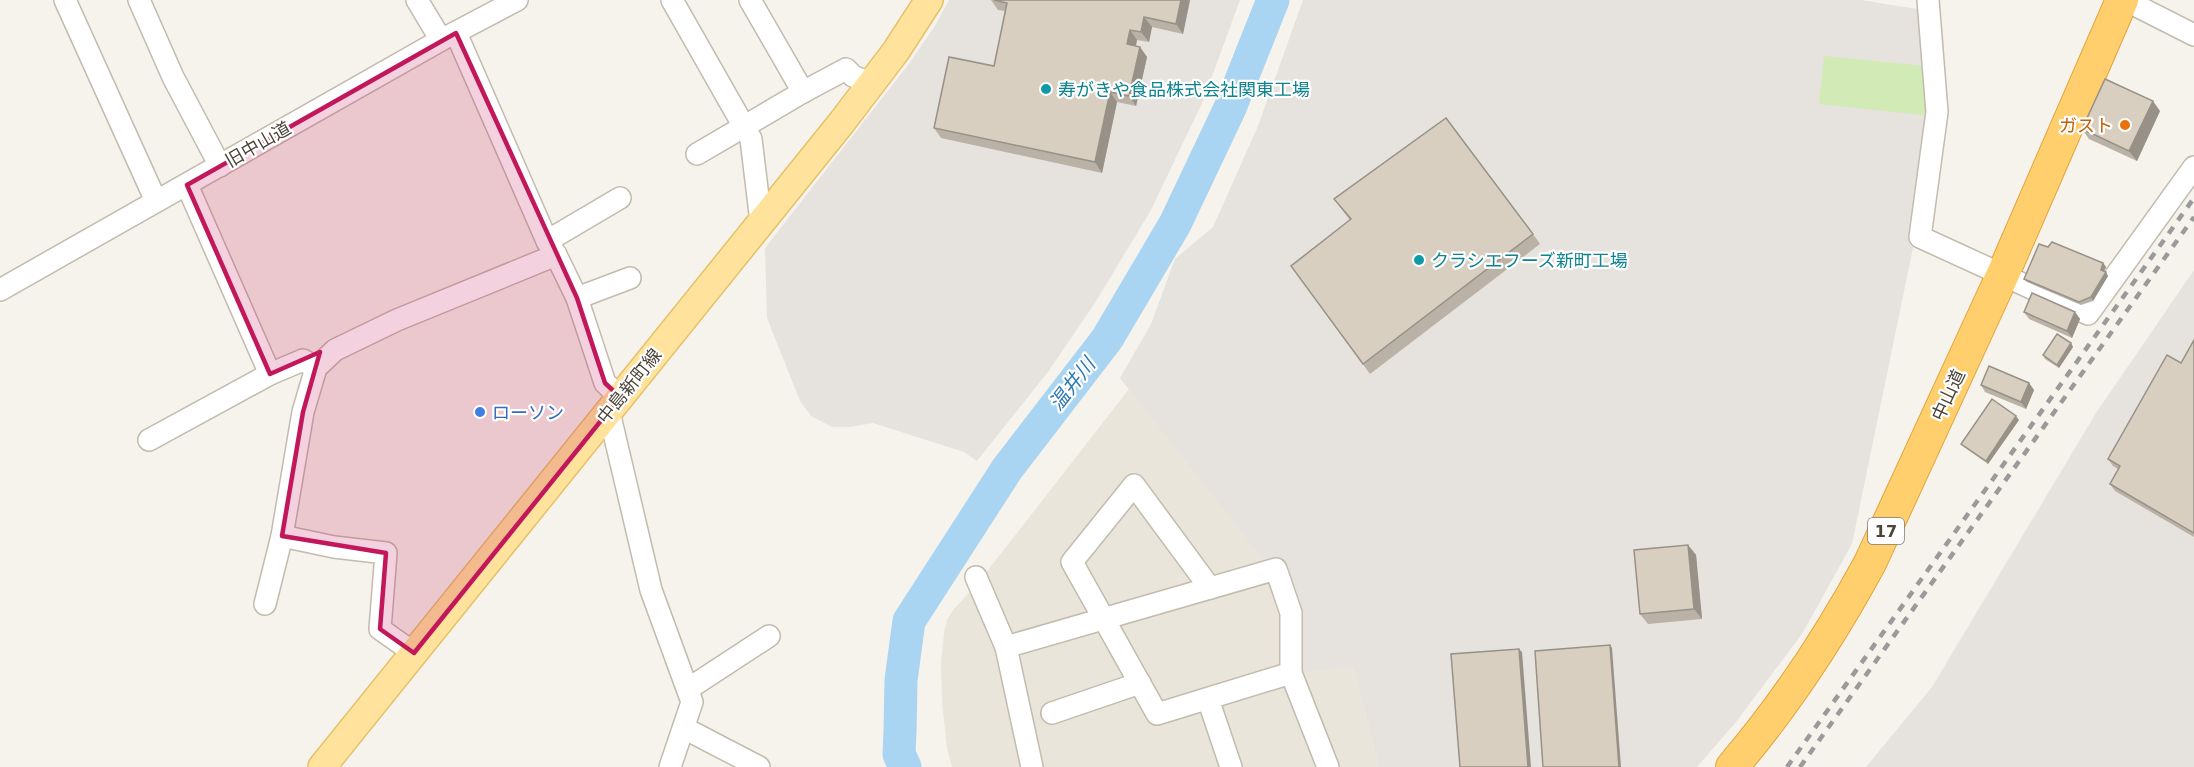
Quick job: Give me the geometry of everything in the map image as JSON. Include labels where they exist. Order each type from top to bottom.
[{"type":"highway","name":"中山道","points":[[1732,767],[1794,688],[1856,590],[1892,518],[2004,274],[2123,0]]},
{"type":"main road","name":"中島新町線","points":[[322,767],[872,84],[929,0]]},
{"type":"street","points":[[65,0],[156,201]]},
{"type":"street","points":[[139,0],[173,77],[220,166]]},
{"type":"street","points":[[417,0],[448,37],[577,298],[604,383],[614,404],[651,590],[692,702],[670,767]]},
{"type":"street","name":"旧中山道","points":[[0,290],[517,0]]},
{"type":"street","points":[[672,0],[751,139],[761,222]]},
{"type":"street","points":[[750,0],[802,92]]},
{"type":"street","points":[[1928,0],[1937,112],[1920,237],[2088,314],[2194,167]]},
{"type":"street","points":[[2123,0],[2194,35]]},
{"type":"street","points":[[697,154],[745,128],[802,92],[846,69],[853,76],[872,84]]},
{"type":"street","points":[[187,184],[270,374]]},
{"type":"street","points":[[265,604],[282,536],[303,412],[316,368],[336,350],[551,248],[620,198]]},
{"type":"street","points":[[577,298],[630,278]]},
{"type":"street","points":[[149,440],[270,374],[303,360],[316,368]]},
{"type":"street","points":[[1210,588],[1134,485],[1072,562],[1157,714],[1291,673]]},
{"type":"street","points":[[282,536],[334,547],[386,553],[380,630],[414,653]]},
{"type":"street","points":[[1006,647],[1276,569],[1291,614],[1291,673],[1328,767]]},
{"type":"street","points":[[976,577],[1006,647],[1032,767]]},
{"type":"street","points":[[688,689],[769,636]]},
{"type":"street","points":[[1052,713],[1140,683]]},
{"type":"street","points":[[1208,699],[1231,767]]},
{"type":"street","points":[[684,729],[759,767]]},
{"type":"highlighted area","points":[[456,33],[577,298],[605,383],[620,397],[414,653],[380,629],[386,553],[282,536],[303,412],[320,352],[270,374],[187,185]]},
{"type":"shaded area","points":[[949,0],[1240,0],[1203,101],[1151,210],[1095,303],[1048,372],[977,461],[964,452],[873,423],[832,427],[811,416],[800,401],[767,318],[765,248],[908,65],[935,26]]},
{"type":"shaded area","points":[[1303,0],[1861,0],[1923,10],[1933,113],[1914,243],[1852,544],[1802,634],[1736,722],[1697,767],[1379,767],[1353,666],[1300,672],[1296,600],[1281,558],[1266,563],[1120,378],[1151,324],[1175,259],[1213,227],[1258,126]]},
{"type":"shaded area","points":[[2194,270],[2194,767],[1866,767],[1932,687],[2096,413]]},
{"type":"shaded area","points":[[1129,389],[1266,562],[1281,558],[1296,600],[1353,666],[1379,767],[952,767],[947,748],[942,703],[941,662],[947,620]]},
{"type":"green space","points":[[1824,56],[1925,66],[1929,109],[1923,115],[1819,104]]},
{"type":"building","name":"寿がきや食品株式会社関東工場","points":[[994,0],[1181,0],[1176,24],[1144,17],[1141,32],[1130,30],[1127,44],[1140,47],[1129,96],[1110,92],[1095,162],[934,128],[949,57],[994,66],[1007,3]]},
{"type":"building","name":"ガスト","points":[[2105,79],[2153,101],[2129,151],[2082,129]]},
{"type":"building","name":"クラシエフーズ新町工場","points":[[1446,118],[1533,234],[1363,364],[1291,266],[1351,219],[1334,199]]},
{"type":"building","points":[[2052,242],[2103,263],[2101,270],[2106,272],[2091,297],[2079,302],[2024,279],[2039,244],[2048,247]]},
{"type":"building","points":[[2032,293],[2075,312],[2067,331],[2024,312]]},
{"type":"building","points":[[2057,334],[2071,343],[2057,365],[2043,355]]},
{"type":"building","points":[[2194,340],[2194,533],[2110,484],[2120,466],[2108,459],[2167,355],[2181,363]]},
{"type":"building","points":[[1989,366],[2029,383],[2021,402],[1981,385]]},
{"type":"building","points":[[1992,399],[2016,416],[1986,461],[1961,444]]},
{"type":"building","points":[[1688,545],[1694,609],[1640,614],[1634,550]]},
{"type":"building","points":[[1610,645],[1619,767],[1543,767],[1535,651]]},
{"type":"building","points":[[1519,649],[1528,767],[1460,767],[1451,654]]},
{"type":"waterway","name":"温井川","points":[[905,767],[899,754],[901,680],[909,621],[1007,469],[1107,339],[1175,224],[1230,108],[1273,0]]},
{"type":"railway","points":[[1787,767],[2194,198]]},
{"type":"railway","points":[[1800,767],[2194,217]]},
{"type":"place","name":"寿がきや食品株式会社関東工場","points":[[1046,89]]},
{"type":"place","name":"ガスト","points":[[2125,125]]},
{"type":"place","name":"クラシエフーズ新町工場","points":[[1419,260]]},
{"type":"place","name":"ローソン","points":[[480,412]]}]
